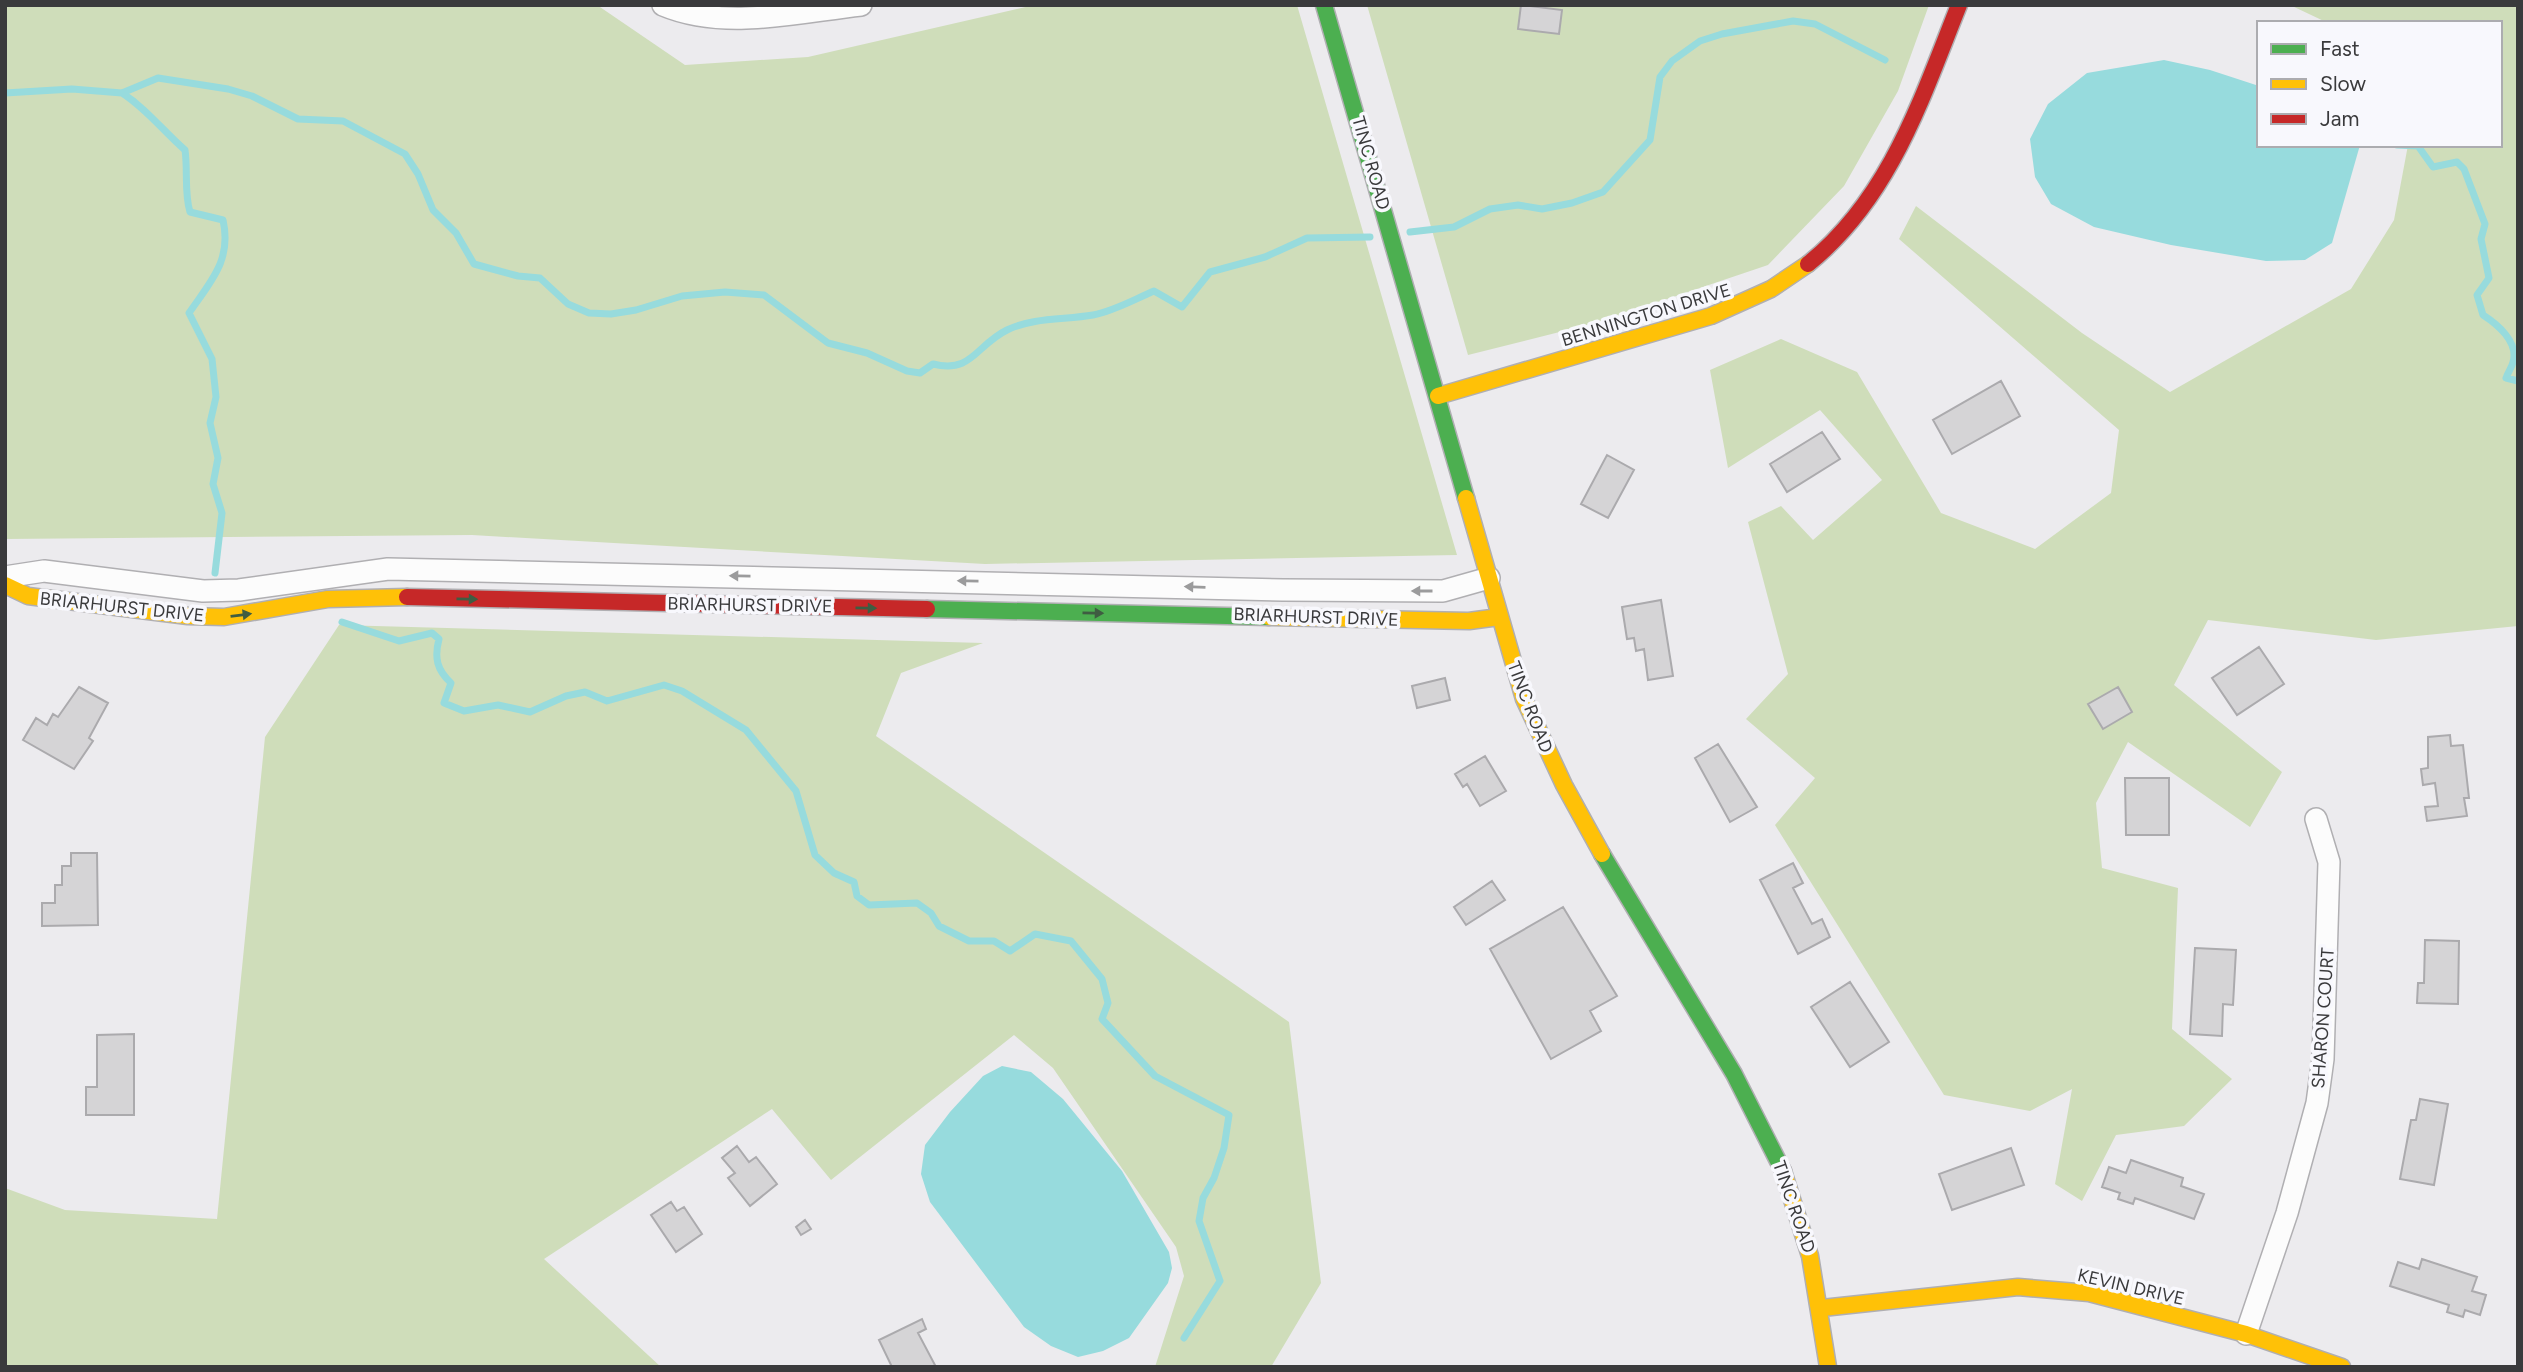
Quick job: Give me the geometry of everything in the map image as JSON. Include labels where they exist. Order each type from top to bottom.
[{"type":"street","points":[[663,5],[709,18],[739,19],[861,5]]},
{"type":"street","name":"TINC ROAD","points":[[1324,5],[1524,699],[1550,760],[1730,1067],[1771,1143],[1799,1214],[1822,1308],[1828,1367]]},
{"type":"street","name":"BENNINGTON DRIVE","points":[[1438,396],[1700,321],[1748,303],[1791,278],[1852,223],[1880,184],[1921,99],[1959,5]]},
{"type":"street","name":"BRIARHURST DRIVE","points":[[5,577],[44,571],[203,591],[239,590],[388,569],[1443,591],[1489,578]]},
{"type":"street","name":"BRIARHURST DRIVE","points":[[5,585],[28,596],[174,615],[224,617],[278,610],[328,599],[397,597],[1469,621],[1499,617]]},
{"type":"street","name":"SHARON COURT","points":[[2246,1334],[2287,1213],[2317,1103],[2323,1059],[2329,862],[2316,819]]},
{"type":"street","name":"KEVIN DRIVE","points":[[1822,1308],[2018,1287],[2089,1293],[2246,1334],[2342,1367]]},
{"type":"green space","points":[[5,5],[597,5],[685,65],[808,57],[1034,5],[1297,5],[1457,555],[985,564],[472,535],[5,539]]},
{"type":"green space","points":[[1367,5],[1929,5],[1898,91],[1844,186],[1768,265],[1599,322],[1468,355]]},
{"type":"green space","points":[[2290,5],[2518,5],[2518,626],[2376,640],[2208,620],[2174,685],[2282,772],[2250,827],[2128,742],[2096,803],[2102,868],[2178,888],[2172,1029],[2232,1079],[2184,1126],[2116,1135],[2082,1201],[2055,1184],[2072,1089],[2030,1111],[1944,1095],[1775,825],[1815,778],[1746,719],[1788,674],[1748,522],[1781,506],[1813,540],[1882,480],[1820,410],[1728,468],[1710,370],[1781,339],[1857,372],[1941,513],[2035,549],[2111,493],[2119,430],[1899,239],[1916,206],[2082,333],[2170,392],[2351,289],[2394,220],[2408,147],[2502,147],[2502,21],[2324,21]]},
{"type":"green space","points":[[339,625],[983,643],[901,673],[876,736],[1289,1022],[1321,1283],[1271,1367],[1155,1367],[1184,1276],[1176,1247],[1053,1068],[1014,1035],[831,1180],[772,1109],[544,1259],[661,1367],[5,1367],[5,1188],[65,1210],[217,1219],[265,737]]},
{"type":"water","points":[[2164,60],[2210,70],[2257,85],[2257,147],[2359,147],[2332,243],[2305,260],[2266,261],[2171,245],[2094,227],[2051,204],[2035,177],[2030,139],[2048,104],[2087,73]]},
{"type":"water","points":[[1002,1066],[1031,1072],[1063,1099],[1122,1171],[1169,1252],[1172,1268],[1168,1283],[1129,1338],[1103,1351],[1078,1357],[1051,1346],[1024,1327],[930,1202],[921,1174],[925,1145],[983,1076]]},
{"type":"building","points":[[1521,5],[1562,10],[1559,34],[1518,29]]},
{"type":"building","points":[[2001,381],[2020,416],[1952,454],[1933,420]]},
{"type":"building","points":[[1822,432],[1840,459],[1787,492],[1770,464]]},
{"type":"building","points":[[1607,455],[1634,470],[1608,518],[1581,504]]},
{"type":"building","points":[[1661,600],[1673,676],[1648,680],[1644,649],[1636,651],[1634,638],[1627,639],[1622,607]]},
{"type":"building","points":[[2259,647],[2284,684],[2237,715],[2212,678]]},
{"type":"building","points":[[1445,678],[1450,700],[1417,708],[1412,686]]},
{"type":"building","points":[[79,687],[108,703],[89,738],[93,741],[74,769],[23,740],[36,718],[47,725],[53,714],[58,717]]},
{"type":"building","points":[[2118,687],[2132,712],[2103,729],[2088,704]]},
{"type":"building","points":[[2450,735],[2451,746],[2463,745],[2469,798],[2464,798],[2467,816],[2427,821],[2425,807],[2438,806],[2435,783],[2423,785],[2421,769],[2428,768],[2428,737]]},
{"type":"building","points":[[1718,744],[1757,807],[1730,822],[1695,758]]},
{"type":"building","points":[[1485,756],[1506,791],[1480,806],[1467,784],[1463,787],[1455,774]]},
{"type":"building","points":[[2125,778],[2169,778],[2169,835],[2126,835]]},
{"type":"building","points":[[71,853],[97,853],[98,925],[42,926],[42,903],[55,903],[55,885],[62,885],[62,866],[71,866]]},
{"type":"building","points":[[1793,863],[1803,883],[1793,888],[1812,924],[1822,919],[1830,937],[1798,954],[1760,880]]},
{"type":"building","points":[[1492,881],[1505,900],[1466,925],[1454,907]]},
{"type":"building","points":[[1563,907],[1617,996],[1590,1011],[1601,1031],[1551,1059],[1490,949]]},
{"type":"building","points":[[2425,940],[2459,941],[2458,1004],[2417,1003],[2418,983],[2424,983]]},
{"type":"building","points":[[2195,948],[2236,950],[2233,1005],[2223,1004],[2222,1036],[2190,1034]]},
{"type":"building","points":[[1850,982],[1889,1042],[1850,1067],[1811,1007]]},
{"type":"building","points":[[134,1034],[134,1115],[86,1115],[86,1087],[97,1087],[97,1035]]},
{"type":"building","points":[[2420,1099],[2448,1104],[2434,1185],[2400,1179],[2411,1120],[2416,1120]]},
{"type":"building","points":[[737,1146],[749,1162],[756,1157],[777,1184],[750,1206],[728,1178],[735,1173],[722,1158]]},
{"type":"building","points":[[2011,1148],[2024,1185],[1952,1210],[1939,1174]]},
{"type":"building","points":[[2131,1160],[2183,1178],[2181,1186],[2204,1194],[2194,1219],[2135,1198],[2133,1204],[2118,1199],[2120,1193],[2102,1187],[2109,1167],[2126,1173]]},
{"type":"building","points":[[671,1202],[677,1211],[684,1207],[702,1234],[676,1252],[651,1215]]},
{"type":"building","points":[[805,1220],[811,1229],[801,1235],[796,1227]]},
{"type":"building","points":[[2422,1259],[2477,1277],[2472,1291],[2486,1295],[2480,1315],[2465,1310],[2463,1317],[2447,1312],[2449,1305],[2390,1286],[2398,1262],[2419,1269]]},
{"type":"building","points":[[922,1319],[926,1329],[918,1333],[936,1367],[892,1367],[879,1340]]},
{"type":"waterway","points":[[1410,232],[1454,227],[1490,209],[1518,205],[1542,209],[1572,203],[1603,192],[1650,140],[1660,77],[1672,61],[1700,41],[1722,34],[1793,21],[1815,24],[1885,60]]},
{"type":"waterway","points":[[5,93],[72,89],[122,93],[158,78],[228,89],[252,96],[298,119],[343,121],[405,154],[418,174],[433,210],[456,233],[474,264],[518,276],[540,278],[568,304],[589,313],[611,314],[636,310],[682,296],[725,292],[764,295],[828,343],[867,353],[907,371],[920,373],[933,364],[946,366],[965,362],[997,336],[1017,326],[1101,313],[1154,291],[1182,307],[1210,272],[1265,257],[1307,238],[1370,237]]},
{"type":"waterway","points":[[122,93],[185,150],[190,212],[223,220],[225,247],[218,270],[189,313],[212,359],[216,397],[210,423],[218,458],[213,484],[222,513],[215,573]]},
{"type":"waterway","points":[[2419,147],[2433,167],[2457,162],[2464,169],[2485,224],[2481,239],[2489,278],[2477,295],[2483,315],[2506,334],[2513,347],[2512,364],[2506,378],[2518,381]]},
{"type":"waterway","points":[[342,622],[399,641],[432,633],[439,639],[437,658],[440,668],[451,683],[444,703],[464,711],[498,705],[530,712],[566,696],[585,692],[607,701],[664,685],[682,691],[746,730],[796,791],[815,855],[834,873],[854,882],[857,896],[869,905],[917,903],[931,913],[939,926],[969,941],[994,941],[1010,951],[1035,934],[1071,941],[1102,979],[1108,1003],[1102,1019],[1155,1076],[1229,1115],[1224,1148],[1214,1178],[1203,1198],[1199,1221],[1220,1281],[1184,1338]]},
{"type":"traffic: fast","points":[[1324,5],[1466,498]]},
{"type":"traffic: fast","points":[[927,609],[1269,617]]},
{"type":"traffic: fast","points":[[1602,854],[1734,1074],[1783,1171]]},
{"type":"traffic: slow","points":[[1438,396],[1711,316],[1771,289],[1808,264]]},
{"type":"traffic: slow","points":[[1466,498],[1524,699],[1564,785],[1602,854]]},
{"type":"traffic: slow","points":[[5,585],[28,596],[188,616],[224,617],[328,599],[407,597]]},
{"type":"traffic: slow","points":[[1269,617],[1469,621],[1499,617]]},
{"type":"traffic: slow","points":[[1783,1171],[1810,1256],[1828,1367]]},
{"type":"traffic: slow","points":[[1822,1308],[2018,1287],[2089,1293],[2246,1334],[2342,1367]]},
{"type":"traffic: jam","points":[[1808,264],[1836,238],[1861,209],[1882,178],[1916,111],[1959,5]]},
{"type":"traffic: jam","points":[[407,597],[927,609]]}]
